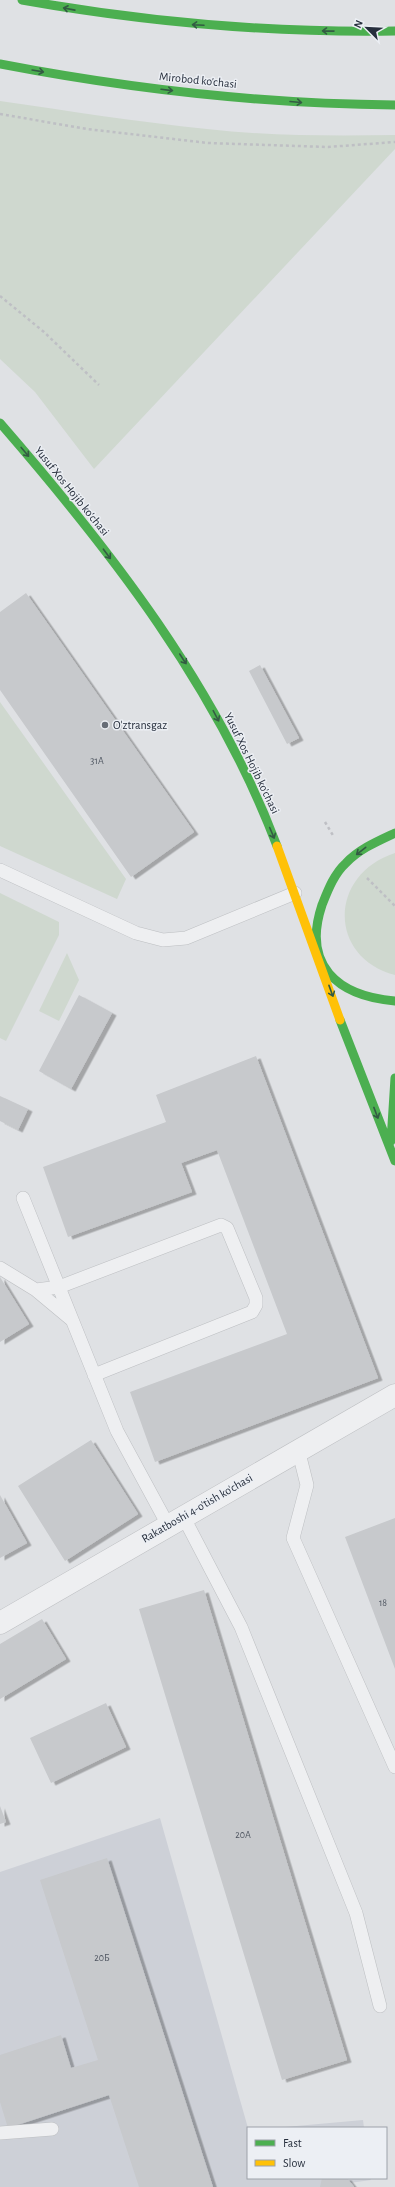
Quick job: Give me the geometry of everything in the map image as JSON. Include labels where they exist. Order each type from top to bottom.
[{"type":"main road","points":[[22,0],[95,14],[184,24],[317,31],[395,31]]},
{"type":"main road","name":"Mirobod ko'chasi","points":[[0,64],[91,80],[172,90],[302,102],[395,105]]},
{"type":"main road","name":"Yusuf Xos Hojib ko'chasi","points":[[0,423],[99,544],[173,644],[198,682],[252,784],[395,1161]]},
{"type":"main road","points":[[395,833],[364,847],[341,868],[335,877],[319,915],[317,933],[317,954],[330,974],[342,985],[370,998],[395,1001]]},
{"type":"main road","points":[[390,1151],[395,1078]]},
{"type":"street","name":"Rakatboshi 4-o'tish ko'chasi","points":[[0,1623],[298,1449],[395,1395]]},
{"type":"lane","points":[[0,870],[136,933],[163,940],[186,938],[295,894]]},
{"type":"lane","points":[[23,1198],[117,1431],[176,1520],[241,1627],[356,1913],[380,2006]]},
{"type":"lane","points":[[36,1290],[59,1287],[221,1225],[226,1228],[256,1298],[252,1312],[94,1375]]},
{"type":"lane","points":[[0,1268],[36,1290],[73,1321]]},
{"type":"lane","points":[[298,1449],[307,1485],[293,1538],[395,1767]]},
{"type":"lane","points":[[0,2133],[52,2129]]},
{"type":"path","points":[[0,114],[87,129],[208,143],[328,147],[395,142]]},
{"type":"path","points":[[0,296],[44,332],[100,385]]},
{"type":"shaded area","points":[[0,101],[129,120],[230,131],[301,135],[395,135],[395,149],[94,469],[35,392],[0,359]]},
{"type":"shaded area","points":[[0,702],[126,879],[117,899],[0,846]]},
{"type":"shaded area","points":[[395,853],[395,975],[373,965],[357,951],[348,934],[345,915],[348,896],[358,878],[373,864]]},
{"type":"shaded area","points":[[0,893],[59,922],[59,935],[6,1041],[0,1038]]},
{"type":"shaded area","points":[[67,953],[79,980],[59,1021],[39,1011]]},
{"type":"shaded area","points":[[160,1818],[248,2127],[247,2179],[371,2180],[321,2187],[0,2187],[0,1872]]},
{"type":"shaded area","points":[[363,2120],[364,2127],[285,2127]]},
{"type":"building","points":[[26,593],[194,832],[131,877],[0,690],[0,612]]},
{"type":"building","points":[[260,665],[299,738],[287,744],[249,671]]},
{"type":"building","points":[[79,995],[112,1013],[71,1089],[39,1071]]},
{"type":"building","points":[[256,1056],[378,1378],[155,1462],[130,1392],[287,1334],[217,1150],[181,1163],[192,1192],[68,1237],[43,1167],[166,1122],[156,1095]]},
{"type":"building","points":[[0,1096],[28,1109],[18,1130],[0,1121]]},
{"type":"building","points":[[0,1277],[29,1324],[0,1342]]},
{"type":"building","points":[[91,1440],[138,1514],[65,1561],[18,1486]]},
{"type":"building","points":[[0,1495],[27,1543],[0,1558]]},
{"type":"building","points":[[395,1518],[395,1669],[345,1537]]},
{"type":"building","points":[[204,1590],[347,2060],[282,2080],[139,1609]]},
{"type":"building","points":[[42,1619],[66,1659],[0,1699],[0,1644]]},
{"type":"building","points":[[106,1703],[126,1747],[51,1783],[30,1738]]},
{"type":"building","points":[[0,1806],[6,1822],[0,1824]]},
{"type":"building","points":[[107,1858],[213,2187],[139,2187],[109,2095],[8,2128],[0,2102],[0,2055],[61,2035],[71,2068],[98,2060],[40,1880]]},
{"type":"building","points":[[322,2179],[348,2179],[354,2187],[320,2187]]},
{"type":"traffic: fast","points":[[22,0],[68,8],[161,20],[254,28],[395,31]]},
{"type":"traffic: fast","points":[[0,64],[98,81],[197,94],[296,102],[395,105]]},
{"type":"traffic: fast","points":[[0,423],[82,521],[121,571],[158,623],[192,676],[224,731],[252,787],[277,846]]},
{"type":"traffic: fast","points":[[395,833],[369,846],[351,858],[342,867],[332,882],[322,905],[317,926],[317,945],[321,960],[329,974],[341,984],[356,992],[374,998],[395,1001]]},
{"type":"traffic: fast","points":[[340,1020],[395,1161]]},
{"type":"traffic: fast","points":[[391,1141],[395,1078]]},
{"type":"traffic: slow","points":[[277,846],[340,1020]]},
{"type":"place","name":"O'ztransgaz","points":[[105,725]]}]
